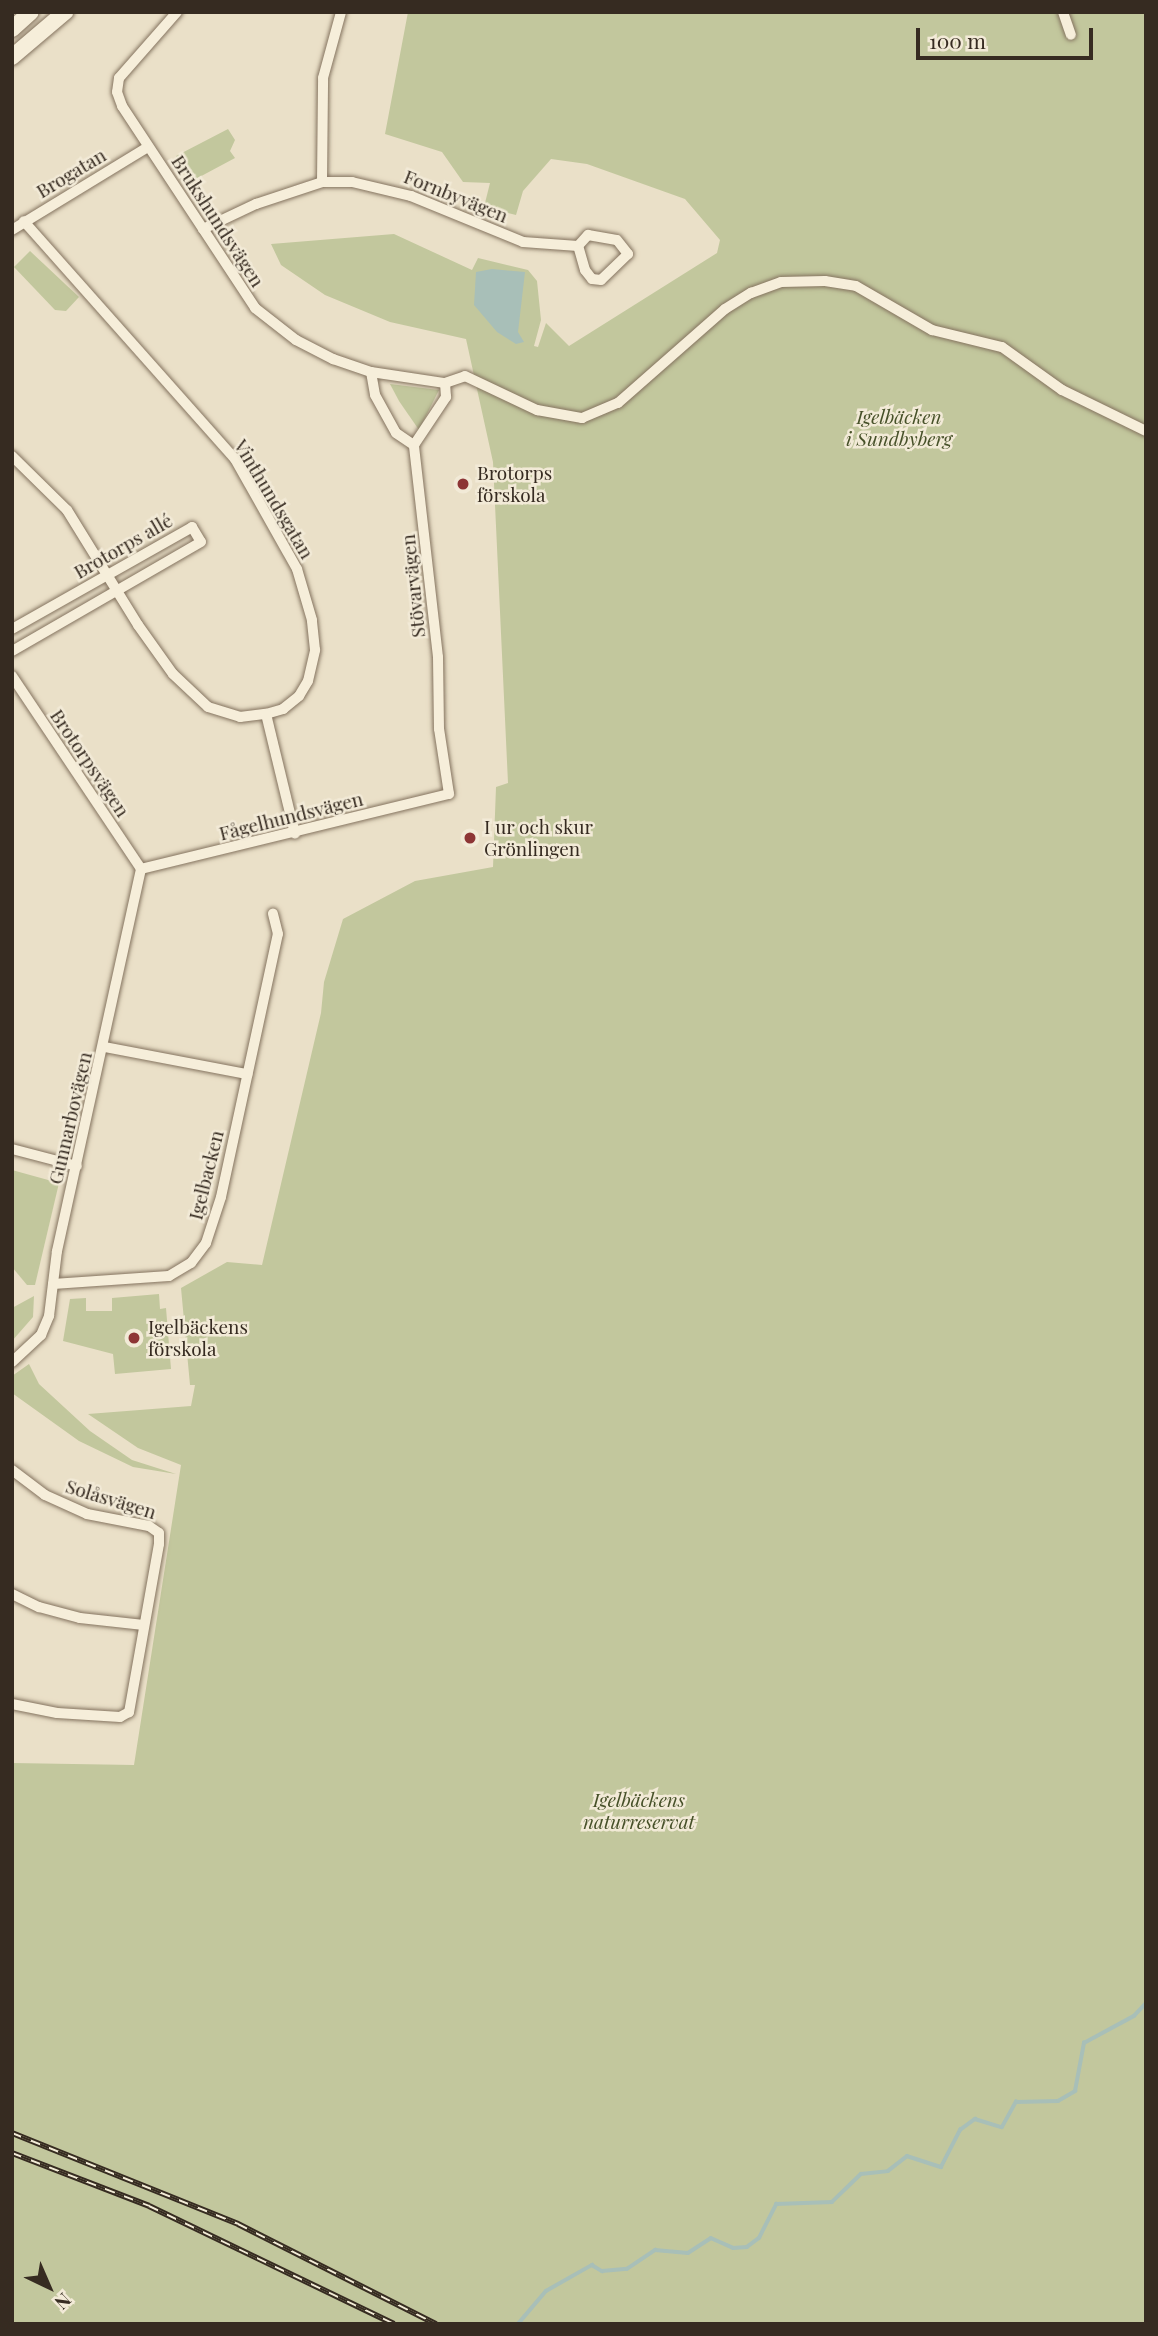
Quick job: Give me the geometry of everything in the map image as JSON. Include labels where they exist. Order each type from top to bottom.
[{"type":"main road","points":[[12,29],[31,12]]},
{"type":"main road","points":[[12,57],[65,12]]},
{"type":"street","name":"Brukshundsvägen","points":[[177,12],[119,78],[117,92],[122,106],[236,284],[277,326],[312,349],[371,372],[445,383],[464,376],[553,415],[595,415],[618,403],[737,301],[767,286],[810,279],[856,286],[932,330],[1002,346],[1073,397],[1146,430]]},
{"type":"street","points":[[322,182],[323,78],[341,12]]},
{"type":"street","points":[[1063,12],[1070,35]]},
{"type":"street","name":"Brogatan","points":[[12,230],[148,147]]},
{"type":"street","name":"Fornbyvägen","points":[[203,229],[256,204],[322,182],[391,189],[523,242],[579,246]]},
{"type":"street","name":"Vinthundsgatan","points":[[12,456],[67,510],[106,576],[173,674],[208,707],[240,717],[266,714],[282,709],[299,696],[308,681],[315,650],[297,569],[235,459],[24,221]]},
{"type":"street","name":"Fornbyvägen","points":[[588,236],[603,236],[622,244],[628,254],[614,271],[592,279],[579,246],[588,236]]},
{"type":"street","points":[[371,372],[375,395],[396,433],[414,445],[446,397],[445,383]]},
{"type":"street","name":"Stövarvägen","points":[[414,445],[438,657],[439,729],[449,794]]},
{"type":"street","name":"Brotorps allé","points":[[12,629],[192,527],[201,542],[12,651]]},
{"type":"street","name":"Brotorpsvägen","points":[[12,676],[141,869]]},
{"type":"street","points":[[266,714],[295,834]]},
{"type":"street","name":"Fågelhundsvägen","points":[[141,869],[295,834],[449,794]]},
{"type":"street","name":"Gunnarbovägen","points":[[12,1362],[41,1335],[49,1316],[77,1166],[141,869]]},
{"type":"street","name":"Igelbacken","points":[[53,1284],[140,1281],[169,1276],[191,1263],[215,1221],[278,934],[273,914]]},
{"type":"street","points":[[105,1046],[247,1074]]},
{"type":"street","points":[[12,1149],[77,1166]]},
{"type":"street","name":"Solåsvägen","points":[[12,1470],[55,1501],[87,1514],[149,1526],[159,1532],[132,1705],[120,1717],[57,1713],[12,1704]]},
{"type":"street","points":[[12,1594],[39,1607],[80,1618],[144,1625]]},
{"type":"green space","name":"Igelbäckens naturreservat","points":[[408,12],[1146,12],[1146,2324],[12,2324],[12,1763],[134,1765],[181,1465],[138,1448],[88,1414],[191,1406],[195,1385],[190,1385],[181,1288],[227,1262],[262,1265],[321,1013],[324,982],[343,919],[415,881],[493,867],[496,787],[508,783],[493,462],[466,339],[390,322],[325,295],[281,265],[271,244],[394,234],[472,270],[478,258],[528,270],[537,281],[541,320],[534,346],[538,347],[546,323],[569,346],[717,253],[720,240],[685,199],[587,164],[551,159],[523,191],[516,215],[484,207],[490,183],[463,182],[442,152],[385,134]]},
{"type":"green space","points":[[228,129],[235,140],[230,151],[235,158],[192,181],[176,156]]},
{"type":"green space","points":[[30,251],[79,297],[66,311],[55,310],[14,267]]},
{"type":"green space","points":[[390,384],[439,390],[419,430],[399,401]]},
{"type":"green space","points":[[12,1170],[59,1183],[35,1285],[27,1285],[12,1267]]},
{"type":"green space","points":[[159,1294],[160,1309],[166,1308],[171,1369],[115,1374],[113,1354],[63,1341],[70,1299],[86,1298],[86,1311],[112,1311],[112,1298]]},
{"type":"green space","points":[[34,1296],[33,1317],[12,1341],[12,1308]]},
{"type":"green space","points":[[29,1364],[39,1384],[90,1431],[132,1460],[176,1474],[133,1467],[79,1441],[12,1393],[12,1376]]},
{"type":"water","points":[[492,269],[525,272],[518,332],[524,342],[516,344],[497,332],[474,305],[476,272]]},
{"type":"waterway","points":[[518,2324],[546,2291],[592,2265],[602,2271],[627,2269],[655,2250],[688,2253],[711,2238],[733,2248],[747,2247],[759,2238],[776,2204],[832,2202],[861,2174],[888,2171],[907,2156],[941,2167],[960,2130],[975,2119],[1002,2127],[1016,2102],[1058,2101],[1075,2091],[1084,2043],[1134,2016],[1146,2003]]},
{"type":"railway","points":[[12,2133],[238,2224],[436,2324]]},
{"type":"railway","points":[[12,2153],[149,2206],[394,2324]]},
{"type":"place","name":"Brotorps förskola","points":[[463,484]]},
{"type":"place","name":"I ur och skur Grönlingen","points":[[470,838]]},
{"type":"place","name":"Igelbäckens förskola","points":[[134,1338]]},
{"type":"park label","name":"Igelbäcken i Sundbyberg","points":[[899,428]]}]
